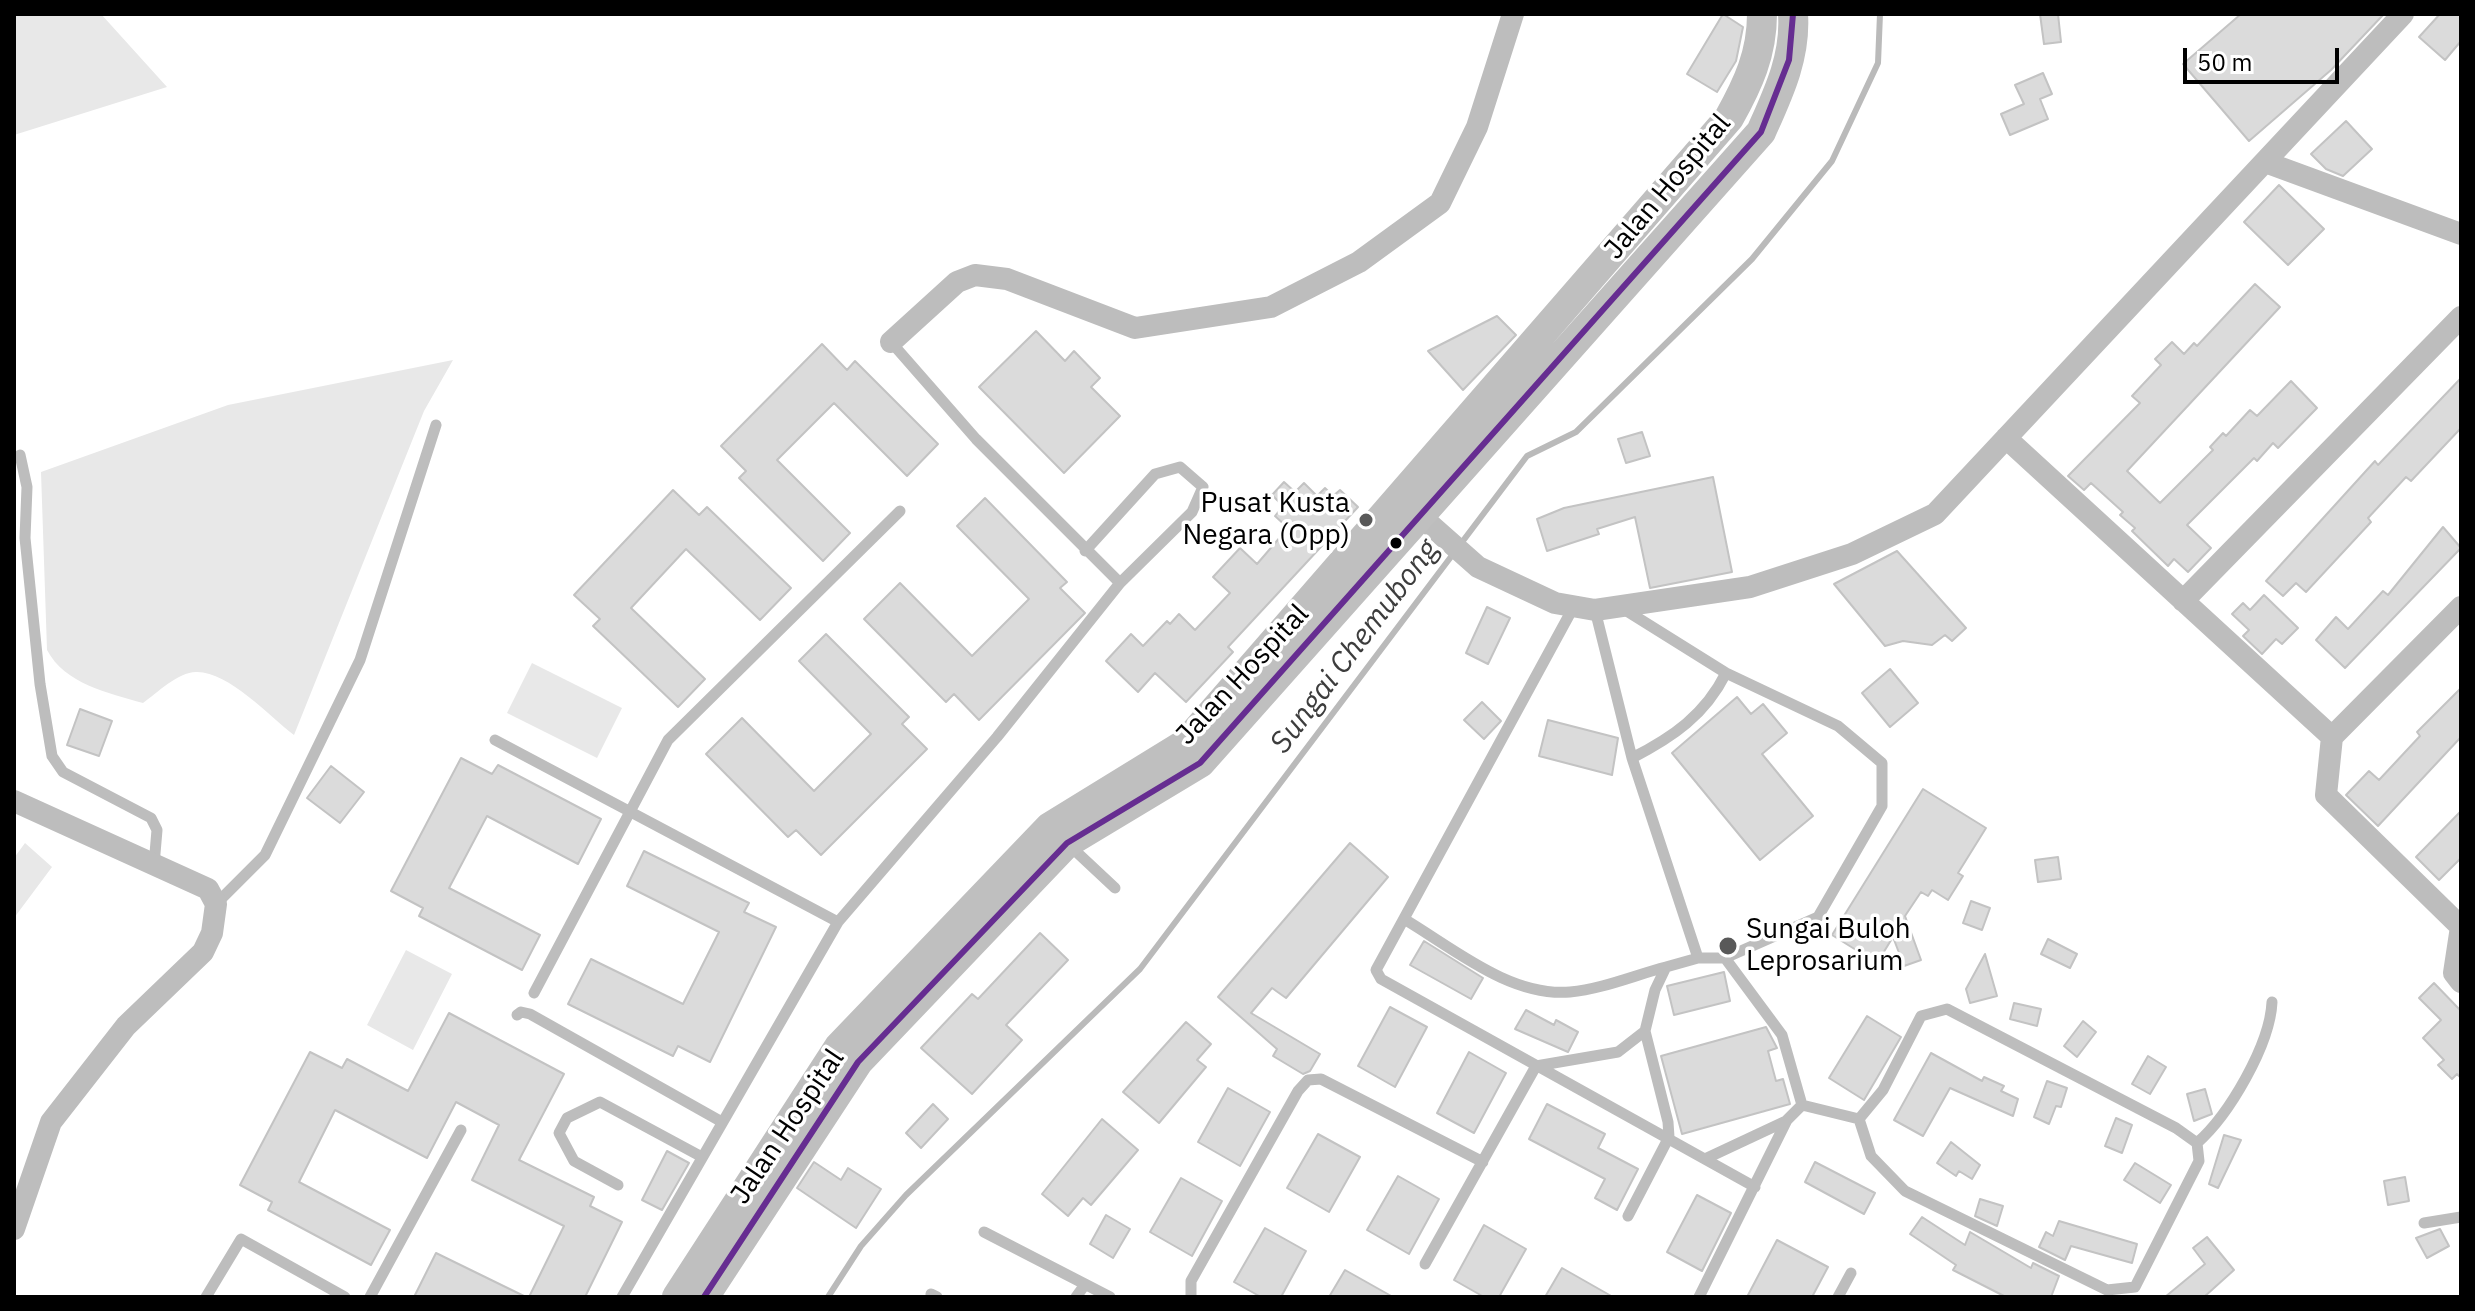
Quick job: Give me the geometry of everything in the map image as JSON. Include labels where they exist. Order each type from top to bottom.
[{"type":"main road","name":"Jalan Hospital","points":[[1419,515],[1729,118],[1752,76],[1762,34],[1762,14]]},
{"type":"main road","name":"Jalan Hospital","points":[[677,1297],[839,1047],[1059,835],[1185,744],[1419,515],[1761,132],[1782,85],[1795,39],[1793,14]]},
{"type":"main road","name":"Jalan Hospital","points":[[704,1297],[858,1062],[1059,835]]},
{"type":"street","points":[[891,342],[957,282],[975,275],[1007,279],[1135,328],[1271,307],[1359,262],[1440,203],[1477,127],[1513,14]]},
{"type":"street","points":[[1419,515],[1478,567],[1555,603],[1584,609],[1621,608],[1750,587],[1852,554],[1935,514],[2403,14]]},
{"type":"street","points":[[2265,162],[2461,234]]},
{"type":"street","points":[[2183,601],[2461,317]]},
{"type":"street","points":[[2006,438],[2332,737]]},
{"type":"street","points":[[2461,607],[2332,737],[2326,795],[2461,927],[2454,973],[2461,982]]},
{"type":"street","points":[[14,801],[208,889],[216,904],[212,933],[203,952],[126,1026],[51,1122],[14,1229]]},
{"type":"lane","points":[[891,342],[976,439],[1120,583]]},
{"type":"lane","points":[[216,904],[265,855],[360,660],[436,425]]},
{"type":"lane","points":[[20,455],[27,487],[25,538],[40,684],[52,756],[63,772],[151,818],[157,830],[154,865]]},
{"type":"lane","points":[[622,1297],[838,922],[997,737],[1120,583],[1192,512],[1203,487],[1180,467],[1155,474],[1085,551]]},
{"type":"lane","points":[[534,993],[668,740],[900,511]]},
{"type":"lane","points":[[1404,919],[1515,984],[1541,992],[1572,992],[1698,958],[1725,958],[1818,917],[1865,841],[1882,806],[1882,763],[1838,726],[1726,673],[1621,608]]},
{"type":"lane","points":[[1584,609],[1698,958]]},
{"type":"lane","points":[[1584,609],[1376,970],[1381,979],[1755,1187]]},
{"type":"lane","points":[[1632,758],[1666,740],[1698,716],[1716,694],[1726,673]]},
{"type":"lane","points":[[495,740],[838,922]]},
{"type":"lane","points":[[1059,835],[1115,888]]},
{"type":"lane","points":[[1725,958],[1782,1035],[1802,1105]]},
{"type":"lane","points":[[1628,1216],[1669,1137],[1645,1031],[1666,967]]},
{"type":"lane","points":[[2197,1143],[2210,1132],[2263,1045],[2272,1002]]},
{"type":"lane","points":[[1947,1009],[2176,1128],[2197,1143],[2199,1161],[2135,1287],[2107,1290],[1905,1191],[1871,1156],[1859,1119],[1883,1090],[1921,1016],[1947,1009]]},
{"type":"lane","points":[[517,1015],[521,1012],[530,1014],[722,1122]]},
{"type":"lane","points":[[1536,1066],[1618,1052],[1645,1031]]},
{"type":"lane","points":[[1425,1264],[1536,1066]]},
{"type":"lane","points":[[1191,1297],[1191,1281],[1298,1091],[1308,1080],[1321,1079],[1483,1162]]},
{"type":"lane","points":[[618,1185],[574,1161],[559,1133],[567,1118],[600,1102],[702,1157]]},
{"type":"lane","points":[[1802,1105],[1859,1119]]},
{"type":"lane","points":[[1699,1297],[1787,1120],[1802,1105]]},
{"type":"lane","points":[[1707,1158],[1787,1120]]},
{"type":"lane","points":[[370,1297],[461,1130]]},
{"type":"lane","points":[[2424,1223],[2461,1217]]},
{"type":"lane","points":[[984,1232],[1110,1297]]},
{"type":"lane","points":[[206,1297],[241,1239],[345,1297]]},
{"type":"lane","points":[[1838,1297],[1851,1273]]},
{"type":"lane","points":[[1076,1297],[1084,1286]]},
{"type":"shaded area","points":[[14,14],[101,14],[167,87],[14,135]]},
{"type":"shaded area","points":[[453,360],[424,411],[294,735],[234,686],[208,674],[196,672],[182,675],[143,703],[89,686],[55,662],[47,650],[41,472],[228,405]]},
{"type":"shaded area","points":[[532,663],[622,708],[597,758],[507,713]]},
{"type":"shaded area","points":[[25,843],[52,867],[14,918],[14,858]]},
{"type":"shaded area","points":[[406,950],[452,974],[413,1050],[367,1025]]},
{"type":"building","points":[[1723,14],[1743,27],[1736,61],[1717,92],[1687,74]]},
{"type":"building","points":[[2040,14],[2058,14],[2061,42],[2044,44]]},
{"type":"building","points":[[2241,14],[2384,14],[2331,70],[2249,141],[2183,64]]},
{"type":"building","points":[[2440,14],[2461,14],[2461,41],[2445,60],[2419,37]]},
{"type":"building","points":[[2043,73],[2052,94],[2040,99],[2048,119],[2010,135],[2001,114],[2024,104],[2015,85]]},
{"type":"building","points":[[2346,121],[2372,149],[2343,176],[2326,169],[2311,154]]},
{"type":"building","points":[[2279,185],[2324,229],[2288,265],[2244,222]]},
{"type":"building","points":[[2255,284],[2280,307],[2127,471],[2160,503],[2213,450],[2210,447],[2223,433],[2226,436],[2250,410],[2257,416],[2291,381],[2317,408],[2278,448],[2273,443],[2257,461],[2254,458],[2187,525],[2211,548],[2188,572],[2174,559],[2168,566],[2132,531],[2135,528],[2120,515],[2123,512],[2091,483],[2084,490],[2068,476],[2140,403],[2132,396],[2161,365],[2155,359],[2172,342],[2184,354],[2194,343],[2197,346]]},
{"type":"building","points":[[1497,316],[1516,335],[1463,390],[1428,351]]},
{"type":"building","points":[[1036,331],[1065,361],[1074,351],[1100,378],[1091,387],[1120,416],[1064,473],[979,387]]},
{"type":"building","points":[[822,344],[847,370],[855,361],[938,444],[907,476],[834,403],[777,460],[850,533],[823,561],[739,478],[746,471],[721,446]]},
{"type":"building","points":[[2461,378],[2461,428],[2411,481],[2406,477],[2368,518],[2371,522],[2306,592],[2296,583],[2283,596],[2266,581],[2375,461],[2378,465]]},
{"type":"building","points":[[1642,432],[1650,456],[1626,463],[1618,439]]},
{"type":"building","points":[[1713,477],[1732,572],[1650,588],[1635,517],[1597,529],[1599,534],[1547,551],[1537,519],[1564,508]]},
{"type":"building","points":[[1284,482],[1295,492],[1304,483],[1317,496],[1325,488],[1333,496],[1340,490],[1358,507],[1228,647],[1233,652],[1186,702],[1155,673],[1138,692],[1106,661],[1131,634],[1143,646],[1167,621],[1170,624],[1179,614],[1195,630],[1230,593],[1213,577],[1240,548],[1257,564],[1288,528],[1275,516],[1283,506],[1272,495]]},
{"type":"building","points":[[673,490],[699,515],[707,507],[791,588],[760,620],[686,549],[631,608],[705,679],[678,707],[593,626],[600,619],[574,595]]},
{"type":"building","points":[[985,498],[1067,582],[1060,588],[1085,613],[979,720],[954,694],[946,702],[864,619],[900,583],[972,656],[1029,599],[957,526]]},
{"type":"building","points":[[2443,527],[2461,548],[2345,668],[2316,640],[2336,617],[2348,629],[2383,591],[2388,595]]},
{"type":"building","points":[[1897,551],[1966,628],[1952,641],[1945,635],[1932,645],[1903,641],[1885,646],[1834,584]]},
{"type":"building","points":[[2264,595],[2298,628],[2282,644],[2276,639],[2262,654],[2243,636],[2249,630],[2232,614],[2243,603],[2250,610]]},
{"type":"building","points":[[1487,607],[1510,618],[1488,664],[1466,653]]},
{"type":"building","points":[[826,634],[909,717],[902,724],[927,749],[821,855],[796,830],[788,837],[706,754],[742,718],[814,791],[871,734],[799,661]]},
{"type":"building","points":[[1890,669],[1918,703],[1890,727],[1862,693]]},
{"type":"building","points":[[2461,688],[2461,737],[2378,826],[2346,795],[2369,771],[2379,780],[2420,736],[2417,732]]},
{"type":"building","points":[[1737,697],[1751,714],[1763,704],[1787,733],[1762,754],[1813,816],[1760,860],[1672,753]]},
{"type":"building","points":[[1482,702],[1501,721],[1484,739],[1464,720]]},
{"type":"building","points":[[80,709],[112,721],[99,756],[67,745]]},
{"type":"building","points":[[1548,720],[1618,738],[1612,775],[1539,756]]},
{"type":"building","points":[[461,758],[492,774],[498,765],[601,819],[578,864],[487,816],[449,888],[540,935],[522,970],[419,916],[423,908],[391,891]]},
{"type":"building","points":[[331,766],[364,792],[340,823],[307,798]]},
{"type":"building","points":[[1923,789],[1986,828],[1958,873],[1963,876],[1948,900],[1932,890],[1928,896],[1921,892],[1905,916],[1921,960],[1904,966],[1893,937],[1877,963],[1832,935]]},
{"type":"building","points":[[2461,811],[2461,858],[2439,880],[2416,857]]},
{"type":"building","points":[[1350,843],[1388,877],[1286,998],[1272,988],[1251,1013],[1320,1054],[1310,1071],[1303,1074],[1273,1056],[1277,1049],[1218,997]]},
{"type":"building","points":[[644,851],[749,903],[744,912],[776,927],[710,1062],[678,1046],[673,1056],[568,1004],[591,959],[683,1004],[719,932],[627,886]]},
{"type":"building","points":[[2058,857],[2061,879],[2038,882],[2035,860]]},
{"type":"building","points":[[1971,901],[1990,908],[1982,930],[1963,923]]},
{"type":"building","points":[[1040,933],[1068,960],[1006,1025],[1022,1040],[972,1094],[921,1048],[972,994],[978,999]]},
{"type":"building","points":[[2048,939],[2077,954],[2070,968],[2041,954]]},
{"type":"building","points":[[1424,941],[1483,978],[1471,999],[1410,965]]},
{"type":"building","points":[[1985,954],[1997,996],[1970,1003],[1966,989]]},
{"type":"building","points":[[1724,972],[1730,1001],[1674,1015],[1667,986]]},
{"type":"building","points":[[2434,983],[2461,1011],[2461,1078],[2457,1074],[2452,1079],[2438,1065],[2444,1060],[2423,1038],[2441,1020],[2419,998]]},
{"type":"building","points":[[2014,1003],[2041,1009],[2037,1026],[2010,1019]]},
{"type":"building","points":[[1390,1007],[1427,1027],[1395,1087],[1358,1066]]},
{"type":"building","points":[[1526,1010],[1554,1025],[1556,1020],[1578,1032],[1568,1052],[1515,1029]]},
{"type":"building","points":[[449,1013],[564,1074],[519,1160],[594,1197],[590,1206],[622,1222],[585,1297],[529,1297],[564,1226],[472,1180],[499,1125],[456,1102],[427,1158],[335,1110],[299,1182],[390,1230],[371,1265],[268,1210],[272,1202],[240,1185],[310,1052],[342,1068],[347,1059],[408,1091]]},
{"type":"building","points":[[1867,1016],[1901,1037],[1864,1100],[1829,1078]]},
{"type":"building","points":[[2083,1021],[2096,1032],[2077,1057],[2064,1046]]},
{"type":"building","points":[[1186,1022],[1211,1044],[1197,1060],[1206,1067],[1159,1123],[1123,1092]]},
{"type":"building","points":[[1766,1027],[1777,1048],[1768,1051],[1776,1081],[1783,1079],[1790,1104],[1682,1134],[1661,1056]]},
{"type":"building","points":[[1469,1052],[1506,1073],[1474,1133],[1437,1113]]},
{"type":"building","points":[[1931,1053],[1982,1081],[1984,1077],[2004,1086],[2001,1091],[2018,1099],[2013,1116],[1950,1088],[1923,1136],[1894,1120]]},
{"type":"building","points":[[2148,1056],[2166,1067],[2150,1094],[2132,1084]]},
{"type":"building","points":[[2047,1081],[2067,1088],[2061,1107],[2056,1106],[2049,1124],[2034,1117]]},
{"type":"building","points":[[1228,1088],[1270,1112],[1240,1166],[1198,1142]]},
{"type":"building","points":[[2205,1089],[2212,1114],[2194,1121],[2187,1094]]},
{"type":"building","points":[[933,1104],[948,1119],[921,1148],[906,1133]]},
{"type":"building","points":[[1547,1104],[1605,1134],[1598,1148],[1638,1169],[1617,1210],[1595,1198],[1605,1179],[1529,1139]]},
{"type":"building","points":[[2116,1118],[2132,1125],[2122,1153],[2105,1146]]},
{"type":"building","points":[[1102,1119],[1138,1150],[1091,1205],[1083,1198],[1068,1216],[1042,1194]]},
{"type":"building","points":[[1318,1134],[1360,1157],[1329,1212],[1287,1188]]},
{"type":"building","points":[[2224,1135],[2241,1140],[2218,1188],[2209,1184]]},
{"type":"building","points":[[1951,1142],[1980,1165],[1972,1179],[1959,1171],[1956,1176],[1937,1163]]},
{"type":"building","points":[[667,1151],[689,1163],[662,1210],[642,1200]]},
{"type":"building","points":[[814,1162],[841,1180],[848,1168],[881,1189],[856,1228],[797,1188]]},
{"type":"building","points":[[1815,1162],[1875,1193],[1864,1214],[1805,1182]]},
{"type":"building","points":[[2135,1163],[2171,1185],[2160,1203],[2124,1180]]},
{"type":"building","points":[[1398,1176],[1439,1199],[1409,1254],[1367,1230]]},
{"type":"building","points":[[2405,1177],[2409,1201],[2388,1205],[2384,1181]]},
{"type":"building","points":[[1181,1178],[1222,1201],[1192,1256],[1150,1232]]},
{"type":"building","points":[[1697,1195],[1731,1213],[1702,1271],[1667,1252]]},
{"type":"building","points":[[1980,1199],[2003,1206],[1997,1226],[1975,1216]]},
{"type":"building","points":[[1106,1215],[1130,1229],[1113,1258],[1090,1244]]},
{"type":"building","points":[[1922,1217],[1965,1245],[1970,1232],[2031,1268],[2033,1263],[2059,1276],[2051,1297],[2006,1297],[1953,1270],[1956,1265],[1910,1234]]},
{"type":"building","points":[[2059,1221],[2137,1244],[2132,1263],[2071,1246],[2065,1260],[2039,1247],[2046,1232],[2053,1236]]},
{"type":"building","points":[[1484,1225],[1526,1249],[1499,1297],[1484,1297],[1454,1280]]},
{"type":"building","points":[[1265,1228],[1306,1251],[1281,1297],[1261,1297],[1234,1282]]},
{"type":"building","points":[[2440,1229],[2449,1246],[2427,1258],[2416,1238]]},
{"type":"building","points":[[2207,1237],[2234,1270],[2204,1297],[2165,1297],[2205,1264],[2193,1248]]},
{"type":"building","points":[[1777,1240],[1828,1267],[1812,1297],[1747,1297]]},
{"type":"building","points":[[436,1253],[526,1297],[414,1297]]},
{"type":"building","points":[[1562,1268],[1613,1297],[1545,1297]]},
{"type":"building","points":[[1345,1270],[1393,1297],[1329,1297]]},
{"type":"waterway","name":"Sungai Chemubong","points":[[828,1297],[861,1246],[906,1195],[1140,969],[1527,456],[1576,432],[1752,259],[1832,161],[1878,63],[1880,14]]},
{"type":"transit line","points":[[704,1297],[858,1062],[1067,843],[1200,763],[1761,132],[1789,60],[1793,14]]},
{"type":"place","name":"Pusat Kusta Negara (Opp)","points":[[1366,520]]},
{"type":"place","name":"Sungai Buloh Leprosarium","points":[[1728,946]]}]
